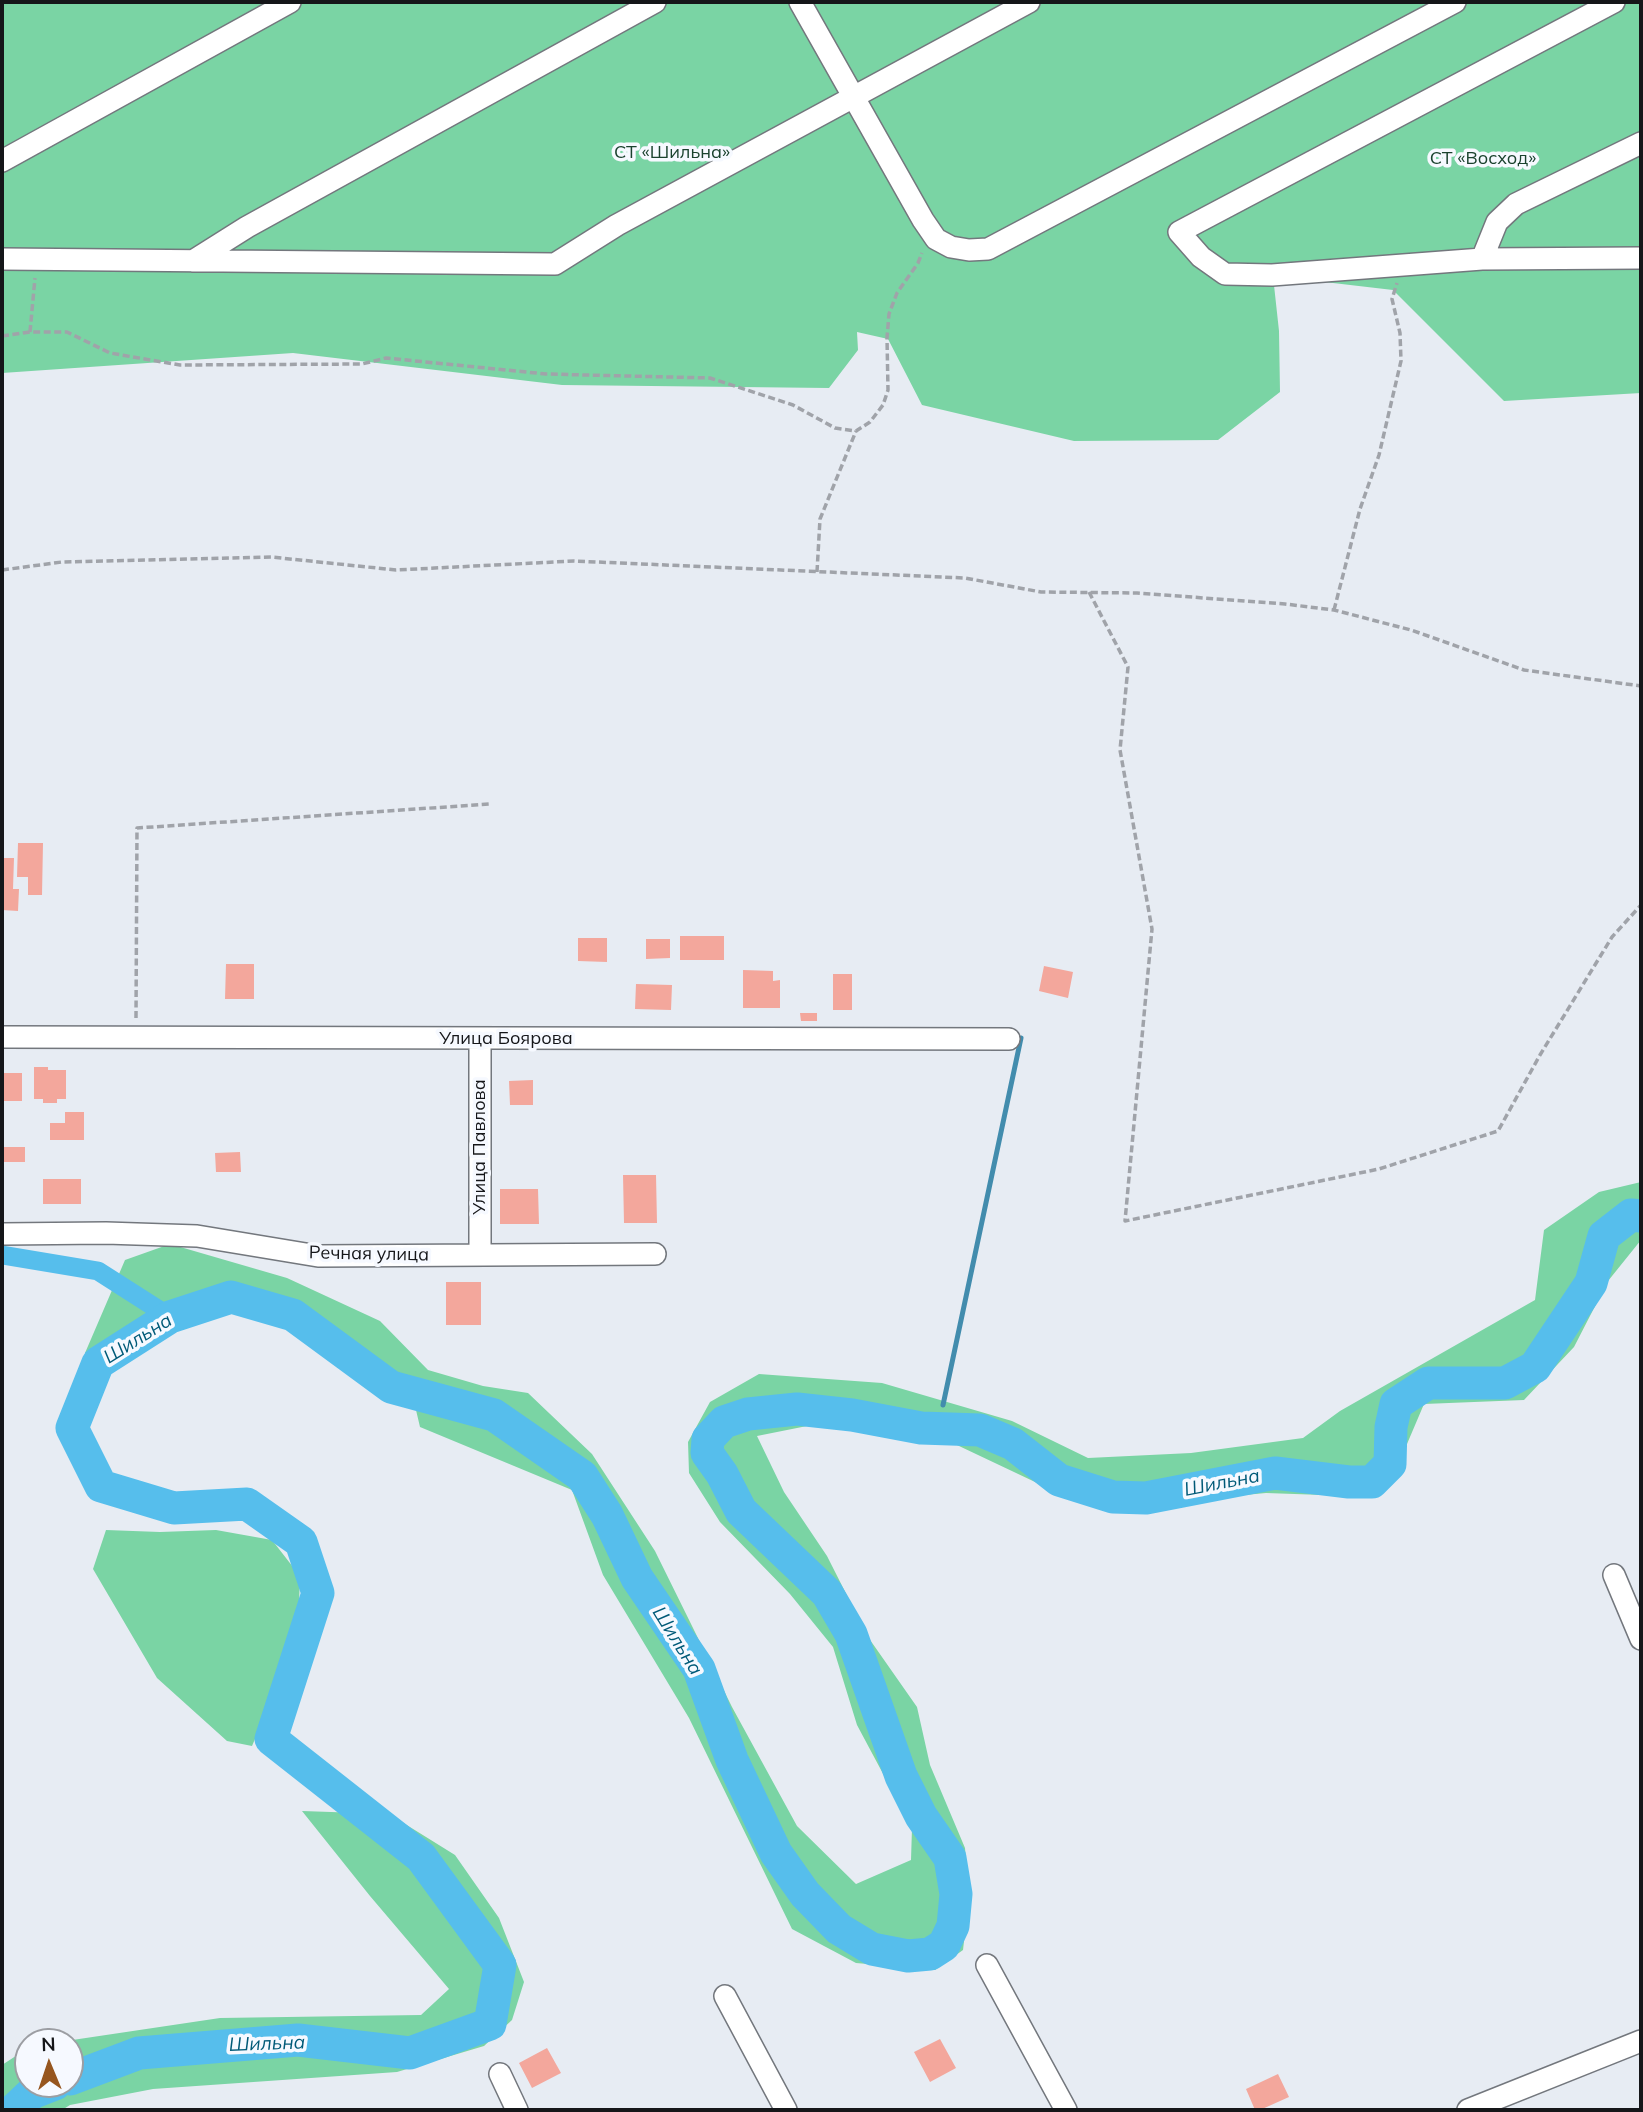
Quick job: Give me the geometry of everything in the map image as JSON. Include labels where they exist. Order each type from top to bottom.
[{"type":"street","points":[[2,161],[290,2]]},
{"type":"street","points":[[193,261],[247,227],[655,2]]},
{"type":"street","points":[[800,2],[923,220],[936,239],[951,247],[969,250],[988,249],[1455,2]]},
{"type":"street","points":[[2,259],[555,264],[617,225],[1029,2]]},
{"type":"street","points":[[1614,2],[1179,232],[1201,257],[1225,274],[1272,275],[1482,259],[1641,258]]},
{"type":"street","points":[[1482,259],[1497,222],[1516,204],[1641,143]]},
{"type":"street","name":"Улица Боярова","points":[[2,1037],[1009,1039]]},
{"type":"street","name":"Улица Павлова","points":[[480,1039],[480,1254]]},
{"type":"street","name":"Речная улица","points":[[2,1234],[128,1233],[197,1236],[318,1256],[655,1254]]},
{"type":"street","points":[[1614,1575],[1641,1639]]},
{"type":"street","points":[[987,1965],[1066,2110]]},
{"type":"street","points":[[725,1996],[786,2110]]},
{"type":"street","points":[[1468,2110],[1641,2041]]},
{"type":"street","points":[[500,2074],[517,2110]]},
{"type":"path","points":[[2,336],[30,332],[67,332],[110,353],[180,365],[362,365],[386,358],[546,374],[710,378],[793,405],[835,428],[856,430],[870,422],[883,405],[888,390],[889,314],[897,293],[918,263],[925,246],[923,220]]},
{"type":"path","points":[[1334,610],[1360,509],[1379,454],[1401,361],[1400,333],[1392,299],[1402,265]]},
{"type":"path","points":[[817,572],[820,519],[856,430]]},
{"type":"path","points":[[2,570],[62,562],[271,556],[396,570],[575,561],[965,578],[1041,592],[1151,594],[1334,610],[1411,630],[1524,670],[1641,685]]},
{"type":"path","points":[[1089,592],[1128,667],[1120,750],[1152,929],[1125,1221],[1379,1169],[1498,1131],[1540,1055],[1612,937],[1641,905]]},
{"type":"path","points":[[136,1038],[137,828],[490,804]]},
{"type":"green space","points":[[2,2],[1641,2],[1641,393],[1504,401],[1393,290],[1273,276],[1279,331],[1280,392],[1218,440],[1074,441],[922,405],[888,339],[857,332],[858,350],[829,388],[562,385],[293,353],[2,373]]},
{"type":"green space","points":[[1641,1182],[1641,1240],[1608,1281],[1574,1347],[1524,1400],[1424,1404],[1390,1484],[1323,1495],[1266,1493],[1202,1499],[1071,1499],[921,1428],[817,1424],[757,1436],[784,1492],[827,1556],[868,1637],[917,1707],[930,1765],[965,1848],[969,1898],[963,1950],[935,1970],[856,1963],[792,1929],[689,1718],[603,1575],[572,1490],[420,1427],[412,1393],[366,1368],[303,1322],[225,1299],[170,1317],[98,1363],[85,1353],[125,1260],[170,1244],[287,1278],[380,1321],[428,1370],[483,1386],[528,1393],[592,1454],[655,1551],[732,1707],[797,1826],[856,1884],[911,1860],[912,1828],[857,1725],[833,1647],[790,1594],[720,1522],[689,1473],[688,1442],[710,1402],[759,1374],[882,1383],[1012,1421],[1088,1458],[1191,1453],[1303,1438],[1340,1411],[1535,1300],[1544,1230],[1599,1192]]},
{"type":"green space","points":[[106,1530],[216,1530],[272,1540],[300,1576],[298,1631],[252,1746],[227,1741],[157,1678],[93,1569]]},
{"type":"green space","points":[[302,1811],[389,1814],[455,1855],[499,1918],[524,1982],[512,2020],[484,2046],[397,2072],[153,2089],[70,2105],[62,2110],[2,2110],[2,2065],[14,2057],[14,2098],[84,2098],[84,2038],[220,2018],[421,2015],[449,1989]]},
{"type":"building","points":[[18,843],[43,843],[42,895],[28,895],[28,877],[17,877]]},
{"type":"building","points":[[2,858],[14,858],[13,889],[19,889],[18,911],[2,910]]},
{"type":"building","points":[[680,936],[724,936],[724,960],[680,960]]},
{"type":"building","points":[[578,938],[607,938],[607,962],[578,961]]},
{"type":"building","points":[[646,939],[670,939],[670,958],[646,959]]},
{"type":"building","points":[[226,964],[254,964],[254,999],[225,999]]},
{"type":"building","points":[[1044,966],[1073,972],[1068,998],[1039,991]]},
{"type":"building","points":[[743,970],[773,971],[773,981],[780,980],[780,1008],[743,1008]]},
{"type":"building","points":[[833,974],[852,974],[852,1010],[833,1010]]},
{"type":"building","points":[[636,984],[672,985],[671,1010],[635,1009]]},
{"type":"building","points":[[800,1013],[817,1013],[817,1021],[801,1021]]},
{"type":"building","points":[[34,1067],[66,1070],[66,1099],[57,1099],[57,1103],[43,1103],[43,1099],[34,1099]]},
{"type":"building","points":[[2,1073],[22,1073],[22,1101],[2,1101]]},
{"type":"building","points":[[533,1080],[533,1105],[510,1105],[509,1081]]},
{"type":"building","points":[[65,1112],[84,1112],[84,1140],[50,1140],[50,1123],[65,1123]]},
{"type":"building","points":[[2,1147],[25,1147],[25,1162],[2,1162]]},
{"type":"building","points":[[240,1152],[241,1172],[216,1172],[215,1153]]},
{"type":"building","points":[[623,1175],[656,1175],[657,1223],[624,1223]]},
{"type":"building","points":[[43,1179],[81,1179],[81,1204],[43,1204]]},
{"type":"building","points":[[500,1189],[538,1189],[539,1224],[500,1224]]},
{"type":"building","points":[[446,1282],[481,1282],[481,1325],[446,1325]]},
{"type":"building","points":[[940,2039],[956,2068],[930,2082],[914,2052]]},
{"type":"building","points":[[547,2048],[561,2073],[532,2088],[519,2063]]},
{"type":"building","points":[[1278,2074],[1289,2097],[1255,2110],[1246,2089]]},
{"type":"waterway","points":[[943,1405],[1021,1038]]},
{"type":"waterway","name":"Шильна","points":[[84,2074],[139,2053],[298,2040],[410,2053],[490,2024],[500,1965],[421,1857],[271,1739],[318,1593],[301,1542],[247,1504],[174,1508],[101,1486],[72,1428],[98,1363],[170,1317],[231,1297],[293,1315],[391,1387],[494,1415],[582,1476],[607,1515],[637,1578],[699,1669],[732,1760],[776,1853],[805,1894],[839,1929],[872,1949],[908,1956],[930,1954],[944,1945],[953,1926],[956,1894],[950,1858],[921,1816],[901,1776],[851,1634],[827,1593],[741,1511],[722,1474],[707,1453],[708,1439],[724,1422],[748,1414],[797,1409],[852,1415],[921,1428],[980,1430],[1013,1444],[1059,1480],[1113,1497],[1146,1498],[1275,1473],[1349,1482],[1372,1482],[1390,1464],[1391,1427],[1396,1404],[1428,1383],[1505,1383],[1535,1367],[1591,1283],[1604,1236],[1631,1215],[1641,1216]]},
{"type":"waterway","points":[[2,1255],[98,1271],[170,1317]]},
{"type":"waterway","name":"Шильна","points":[[14,2110],[27,2098]]},
{"type":"park label","name":"СТ «Шильна»","points":[[672,153]]},
{"type":"park label","name":"СТ «Восход»","points":[[1483,159]]}]
